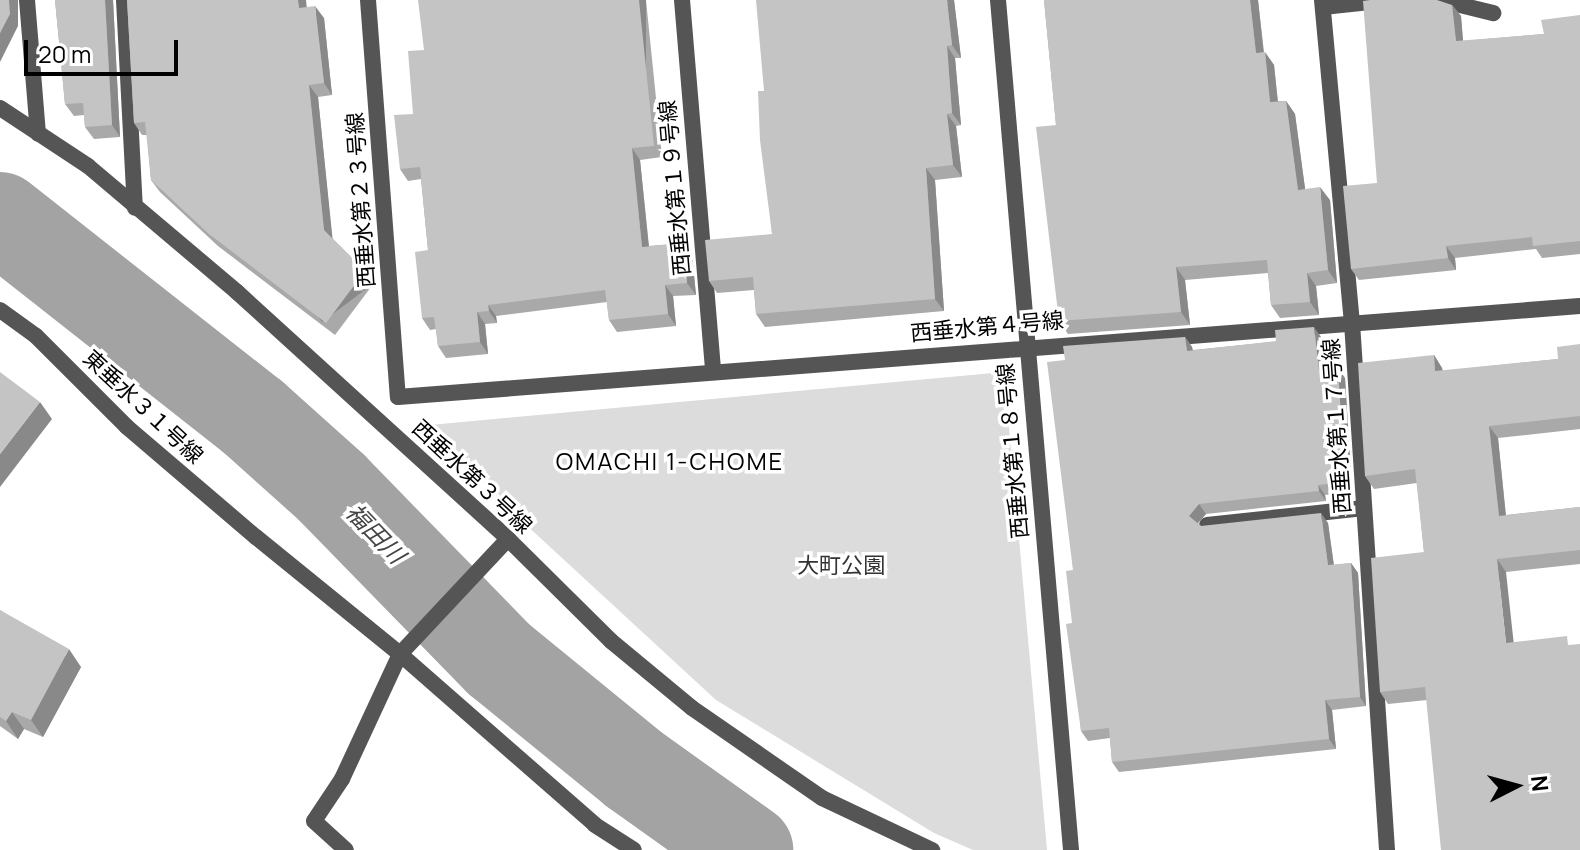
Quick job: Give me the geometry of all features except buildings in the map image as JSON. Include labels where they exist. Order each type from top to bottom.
[{"type":"street","points":[[27,0],[38,134]]},
{"type":"street","points":[[124,0],[135,208]]},
{"type":"street","name":"西垂水第２３号線","points":[[368,0],[398,397]]},
{"type":"street","name":"西垂水第１９号線","points":[[682,0],[713,372]]},
{"type":"street","name":"西垂水第１８号線","points":[[998,0],[1025,346],[1071,850]]},
{"type":"street","points":[[1322,4],[1389,0]]},
{"type":"street","points":[[1440,0],[1493,13]]},
{"type":"street","name":"西垂水第１７号線","points":[[1322,4],[1352,323],[1387,850]]},
{"type":"street","name":"西垂水第３号線","points":[[0,108],[88,166],[378,419],[508,539],[611,641],[692,708],[822,798],[932,850]]},
{"type":"street","name":"西垂水第４号線","points":[[398,397],[1025,346],[1580,306]]},
{"type":"street","name":"東垂水３１号線","points":[[0,310],[36,336],[127,427],[256,537],[400,654],[595,825],[634,850]]},
{"type":"street","points":[[378,419],[398,397]]},
{"type":"street","points":[[1207,525],[1364,508]]},
{"type":"street","points":[[346,850],[314,821],[342,779],[400,654],[508,539]]},
{"type":"green space","name":"大町公園","points":[[1004,372],[1047,850],[973,850],[934,833],[716,700],[510,510],[430,425]]},
{"type":"waterway","name":"福田川","points":[[0,218],[253,417],[332,488],[500,660],[635,770],[747,850]]},
{"type":"district","name":"OMACHI 1-CHOME","points":[[670,461]]}]
